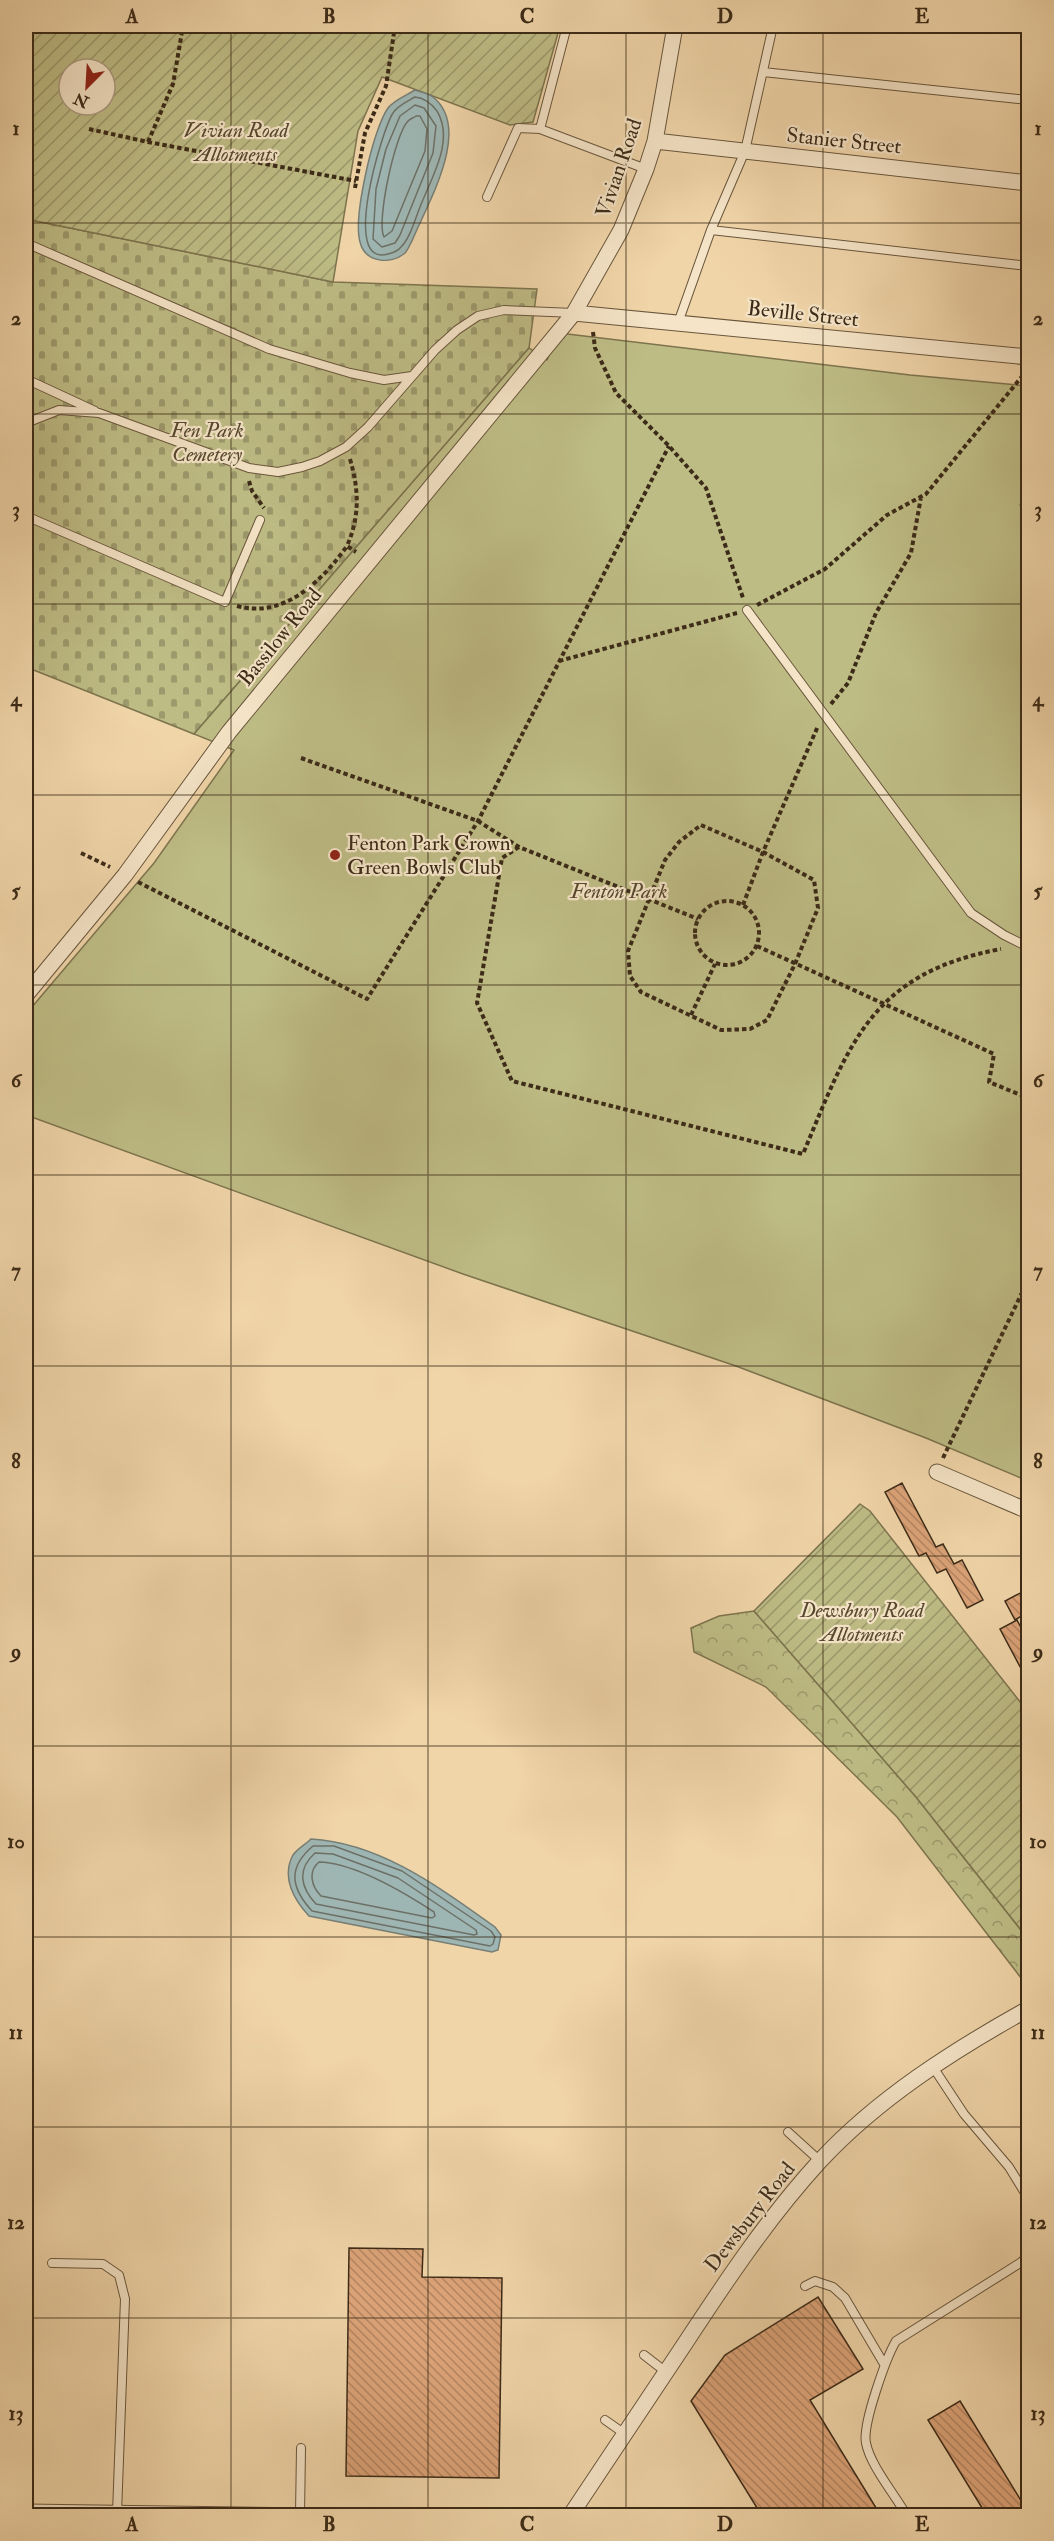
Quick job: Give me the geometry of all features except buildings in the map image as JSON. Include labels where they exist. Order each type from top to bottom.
[{"type":"street","name":"Vivian Road","points":[[574,313],[621,230],[646,169],[655,141],[675,26]]},
{"type":"street","name":"Stanier Street","points":[[655,141],[1029,183]]},
{"type":"street","name":"Beville Street","points":[[574,313],[1029,357]]},
{"type":"street","name":"Bassilow Road","points":[[26,995],[125,875],[229,732],[574,313]]},
{"type":"street","points":[[936,1472],[1029,1511]]},
{"type":"street","name":"Dewsbury Road","points":[[570,2516],[747,2250],[820,2161],[874,2111],[933,2067],[987,2032],[1029,2009]]},
{"type":"street","points":[[26,2512],[311,2516]]},
{"type":"lane","points":[[540,129],[567,26]]},
{"type":"lane","points":[[678,323],[711,230],[745,151],[773,26]]},
{"type":"lane","points":[[763,72],[1029,100]]},
{"type":"lane","points":[[487,198],[518,128],[540,129],[646,169]]},
{"type":"lane","points":[[711,230],[1029,266]]},
{"type":"lane","points":[[26,243],[268,349],[384,380],[412,376]]},
{"type":"lane","points":[[26,379],[99,413],[249,468],[278,472],[320,461],[346,447],[368,427],[412,376],[457,330],[478,316],[504,310],[574,313]]},
{"type":"lane","points":[[26,423],[59,410],[99,413]]},
{"type":"lane","points":[[26,516],[225,602],[260,520]]},
{"type":"lane","points":[[747,610],[971,913],[1004,935],[1029,946]]},
{"type":"lane","points":[[933,2067],[963,2114],[1009,2167],[1029,2198]]},
{"type":"lane","points":[[788,2132],[820,2161]]},
{"type":"lane","points":[[907,2516],[865,2441],[884,2364],[896,2341],[1029,2256]]},
{"type":"lane","points":[[52,2263],[103,2264],[119,2275],[125,2299],[117,2513]]},
{"type":"lane","points":[[806,2286],[815,2281],[833,2287],[845,2298],[884,2364]]},
{"type":"lane","points":[[644,2355],[666,2372]]},
{"type":"lane","points":[[605,2420],[625,2434]]},
{"type":"lane","points":[[300,2516],[301,2448]]},
{"type":"path","points":[[148,142],[173,84],[183,26]]},
{"type":"path","points":[[355,188],[364,133],[386,86],[395,26]]},
{"type":"path","points":[[89,129],[356,181]]},
{"type":"path","points":[[591,314],[595,348],[616,393],[669,446],[706,488],[747,610]]},
{"type":"path","points":[[560,661],[747,610],[825,569],[886,515],[926,494],[1029,368]]},
{"type":"path","points":[[81,853],[367,999],[478,821],[669,446]]},
{"type":"path","points":[[225,602],[247,608],[264,608],[290,601],[326,573],[347,546],[353,533],[358,511],[357,483],[346,447]]},
{"type":"path","points":[[249,468],[249,483],[264,508],[260,520]]},
{"type":"path","points":[[743,905],[763,852],[824,714],[848,683],[876,613],[911,553],[921,496]]},
{"type":"path","points":[[347,546],[369,561]]},
{"type":"path","points":[[301,758],[478,821],[519,847],[699,919]]},
{"type":"path","points":[[701,825],[763,852],[814,880],[818,908],[795,964],[767,1020],[750,1029],[720,1030],[641,993],[630,976],[628,951],[649,898],[665,860],[679,842],[701,825]]},
{"type":"path","points":[[519,847],[502,858],[477,1003],[512,1081],[803,1154],[846,1055],[883,1003],[901,987],[928,972],[980,953],[1003,949]]},
{"type":"path","points":[[728,901],[743,905],[756,917],[760,928],[757,946],[748,958],[739,964],[726,966],[715,964],[702,954],[696,944],[695,932],[699,919],[712,904],[728,901]]},
{"type":"path","points":[[757,946],[994,1054],[989,1082],[1029,1098]]},
{"type":"path","points":[[691,1015],[715,964]]},
{"type":"path","points":[[936,1472],[1029,1280]]},
{"type":"green space","name":"Vivian Road Allotments","points":[[26,26],[560,26],[533,122],[510,125],[382,77],[358,131],[333,282],[26,219]]},
{"type":"green space","name":"Fen Park Cemetery","points":[[26,219],[333,282],[537,289],[529,348],[194,734],[26,667]]},
{"type":"green space","name":"Fenton Park","points":[[559,333],[910,375],[1028,386],[1028,498],[1020,505],[1028,514],[1028,1481],[926,1438],[736,1366],[463,1274],[26,1115],[26,1014],[154,863],[234,750],[194,734],[529,348],[547,360]]},
{"type":"green space","name":"Dewsbury Road Allotments","points":[[860,1504],[870,1511],[1028,1712],[1028,1939],[916,1797],[754,1611]]},
{"type":"green space","points":[[754,1611],[916,1797],[1028,1939],[1028,1987],[897,1817],[766,1687],[694,1652],[691,1628],[719,1616]]},
{"type":"water","points":[[415,90],[433,97],[444,111],[449,128],[448,147],[436,188],[407,250],[399,257],[379,260],[367,254],[360,242],[359,213],[366,174],[376,134],[388,108]]},
{"type":"water","points":[[311,1839],[337,1842],[362,1849],[385,1858],[431,1883],[495,1927],[501,1935],[498,1950],[492,1952],[309,1916],[294,1895],[288,1872],[293,1855]]},
{"type":"place","name":"Fenton Park Crown Green Bowls Club","points":[[335,855]]}]
